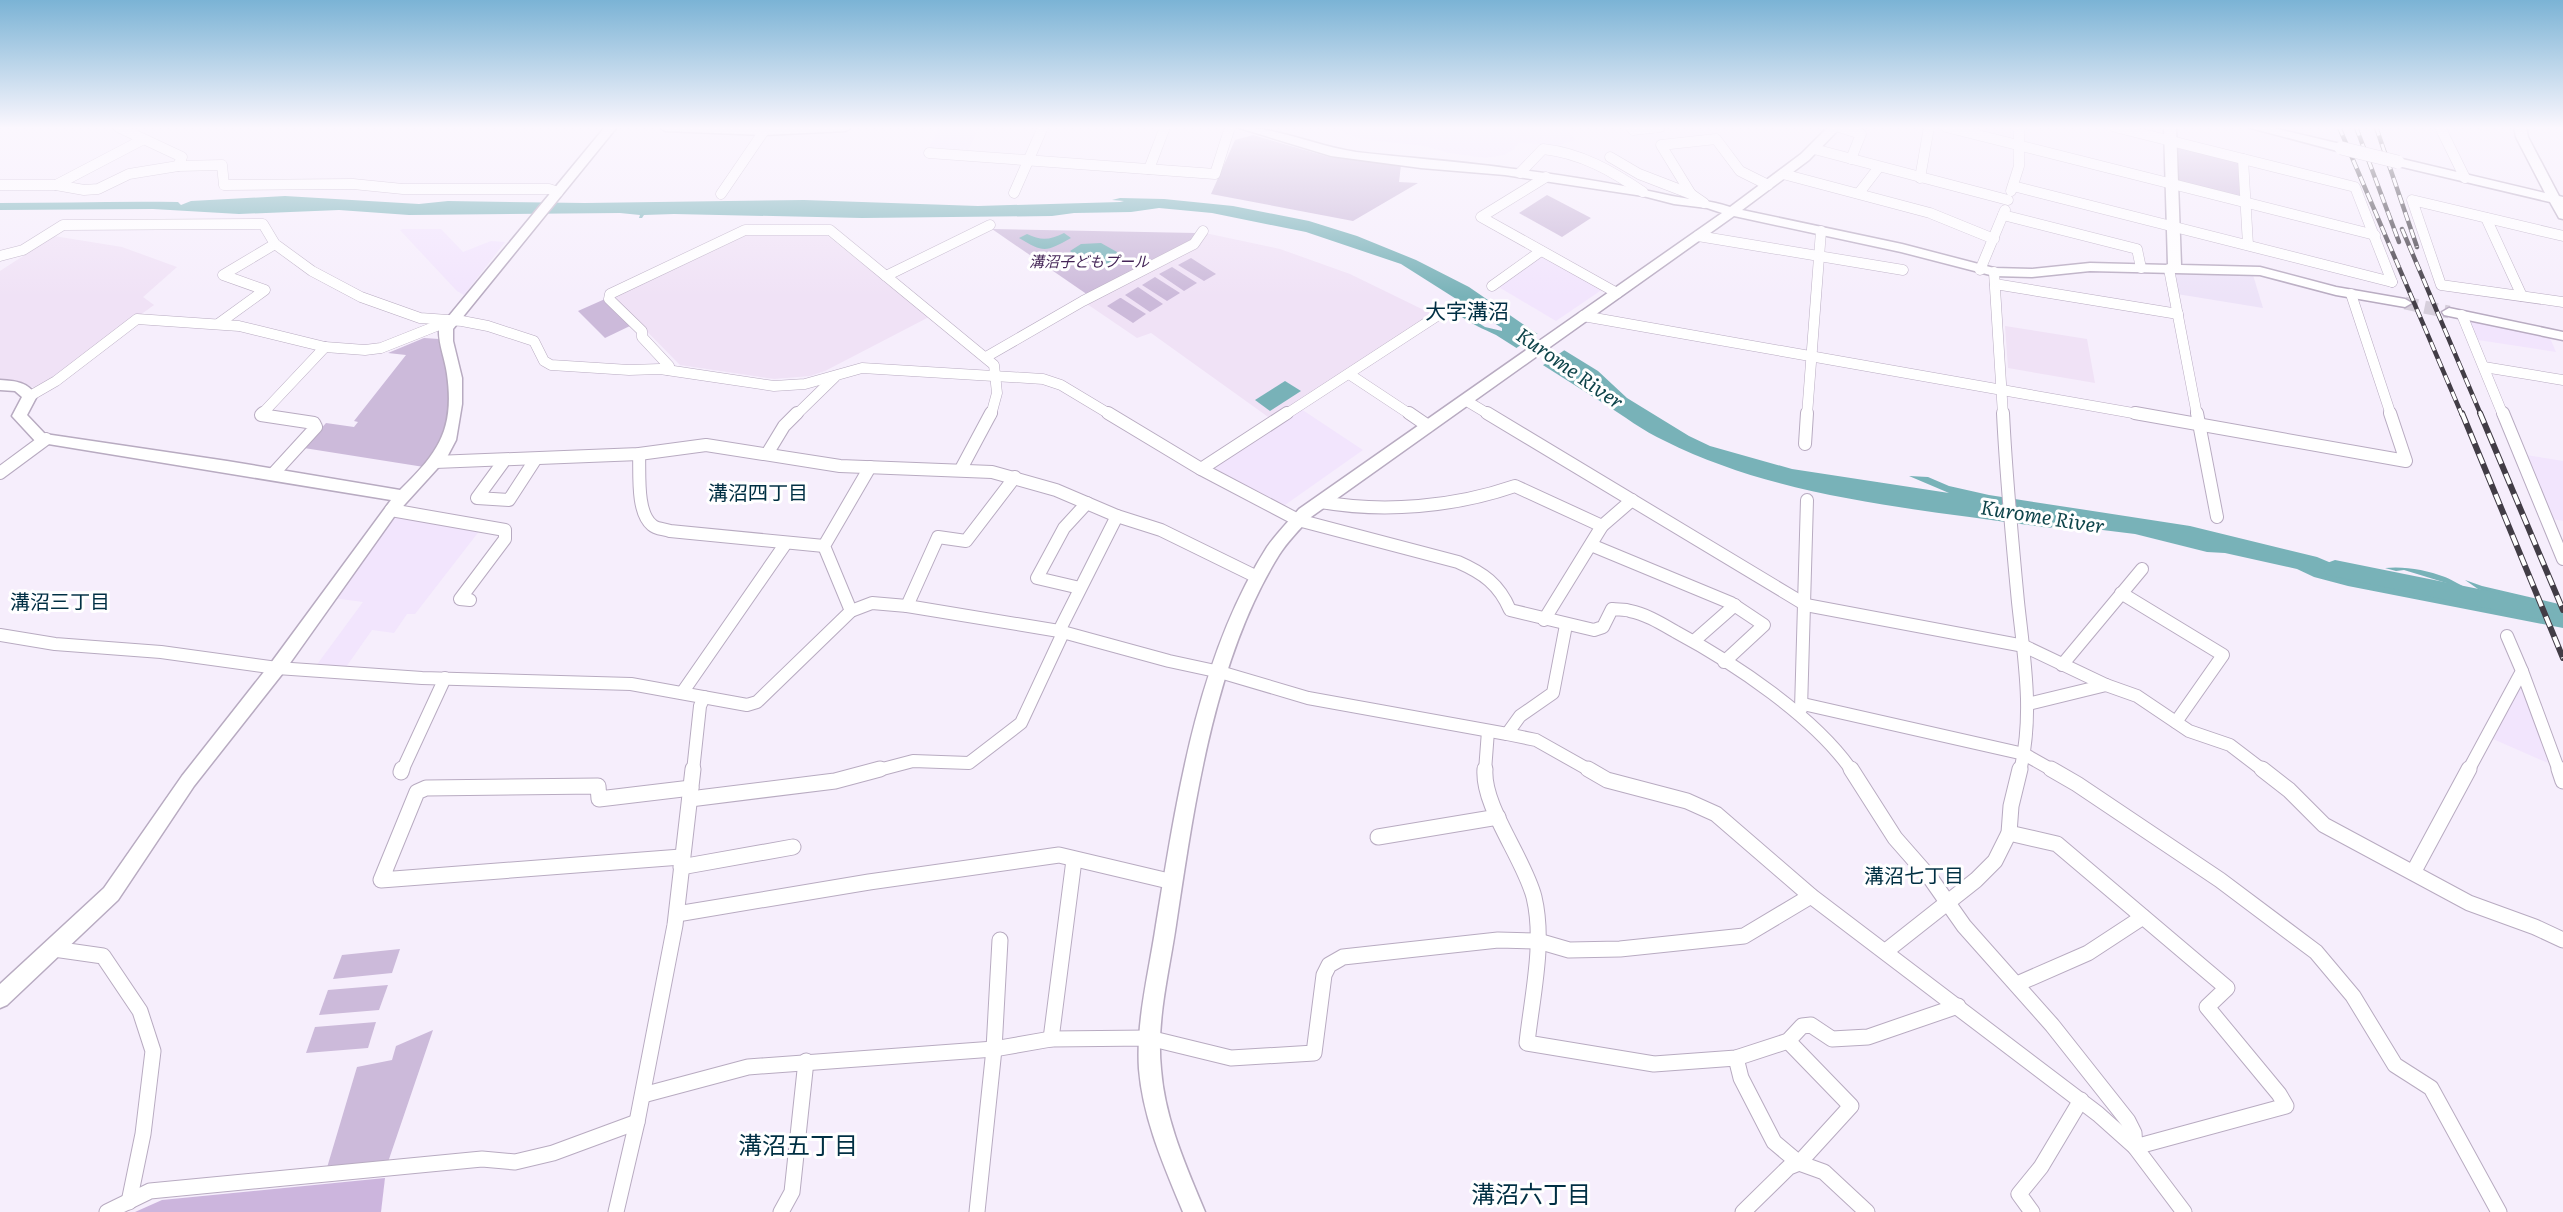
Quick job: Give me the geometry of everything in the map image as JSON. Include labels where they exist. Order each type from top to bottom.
[{"type":"street","points":[[0,185],[56,185],[84,190],[98,189],[109,184]]},
{"type":"street","points":[[224,184],[352,184],[403,189],[549,189],[558,192]]},
{"type":"street","points":[[0,998],[54,950],[111,894],[188,781],[277,668],[391,510],[446,447],[453,415],[455,378],[453,362],[444,340],[446,328],[565,184]]},
{"type":"street","points":[[722,194],[729,184]]},
{"type":"street","points":[[1014,193],[1018,184]]},
{"type":"street","points":[[1535,184],[1481,217],[1617,293]]},
{"type":"street","points":[[1588,184],[1643,192],[1674,200],[1704,203],[1732,212],[1902,248],[1980,270],[1995,278],[2178,314]]},
{"type":"street","points":[[1631,184],[1643,192]]},
{"type":"street","points":[[1657,184],[1691,194],[1704,203]]},
{"type":"street","points":[[1685,184],[1691,194]]},
{"type":"street","points":[[1189,1210],[1160,1125],[1152,1085],[1149,1038],[1189,795],[1220,672],[1257,577],[1279,542],[1298,520],[1321,502],[1732,212],[1768,185],[1765,184]]},
{"type":"street","points":[[1821,184],[1930,213],[1994,239]]},
{"type":"street","points":[[1859,193],[1866,184]]},
{"type":"street","points":[[1941,184],[2007,201]]},
{"type":"street","points":[[2217,517],[2178,314],[2172,270],[2171,184],[2375,235]]},
{"type":"street","points":[[2244,184],[2248,245]]},
{"type":"street","points":[[1980,270],[2013,186],[2392,282],[2355,187],[2341,184]]},
{"type":"street","points":[[2489,184],[2558,199]]},
{"type":"street","points":[[2549,184],[2558,199],[2563,215]]},
{"type":"street","points":[[2563,236],[2412,200],[2441,285],[2563,302]]},
{"type":"street","points":[[2003,215],[2137,249],[2141,268]]},
{"type":"street","points":[[2486,218],[2522,296]]},
{"type":"street","points":[[0,256],[23,250],[63,225],[263,224],[275,244],[312,271],[361,297],[420,318],[488,326],[534,341],[538,346],[541,359],[544,363],[551,365],[668,370],[774,386],[805,384],[862,368],[1043,379],[1061,385],[1202,469],[1298,520],[1472,568],[1503,592],[1510,610],[1544,620],[1594,630],[1603,627],[1612,609],[1620,607],[1632,610],[1694,641],[1800,710],[1832,745],[1854,774],[1892,833],[1935,885],[1946,902],[2076,1053],[2128,1121],[2134,1132],[2135,1147]]},
{"type":"street","points":[[886,276],[990,225]]},
{"type":"street","points":[[668,370],[669,366],[642,337],[642,331],[609,298],[610,294],[745,230],[830,230],[994,365],[999,387],[994,411],[961,469]]},
{"type":"street","points":[[986,357],[1083,301],[1194,244],[1203,231]]},
{"type":"street","points":[[1805,444],[1814,357],[1821,231]]},
{"type":"street","points":[[1698,236],[1903,270]]},
{"type":"street","points":[[218,324],[265,290],[223,275],[275,244]]},
{"type":"street","points":[[1492,286],[1541,251]]},
{"type":"street","points":[[1995,278],[2080,267],[2260,271],[2351,294],[2405,303]]},
{"type":"street","points":[[1886,951],[1986,871],[2002,850],[2009,833],[2011,806],[2024,754],[2028,704],[2007,488],[1995,278]]},
{"type":"street","points":[[1583,316],[2406,461],[2351,294]]},
{"type":"street","points":[[2456,313],[2563,336]]},
{"type":"street","points":[[2456,313],[2484,367],[2563,559]]},
{"type":"street","points":[[1202,469],[1440,315]]},
{"type":"street","points":[[402,496],[41,438],[19,416],[30,396],[56,381],[137,319],[239,326],[325,347],[365,350],[381,348],[429,327],[451,321]]},
{"type":"street","points":[[273,474],[316,427],[314,423],[261,415],[325,347]]},
{"type":"street","points":[[2484,367],[2563,380]]},
{"type":"street","points":[[1348,374],[1428,426]]},
{"type":"street","points":[[767,454],[784,426],[838,375]]},
{"type":"street","points":[[0,385],[19,386],[30,396]]},
{"type":"street","points":[[1465,400],[1806,605],[2024,646],[2106,685],[2137,696],[2189,731],[2230,744],[2289,790],[2324,825],[2414,871],[2469,903],[2535,927],[2563,940]]},
{"type":"street","points":[[0,472],[46,439]]},
{"type":"street","points":[[435,462],[535,460],[639,454],[706,445],[840,466],[961,469],[1015,477],[1087,503],[1117,516],[1161,530],[1257,577]]},
{"type":"street","points":[[639,454],[641,497],[647,520],[653,526],[670,531],[824,546]]},
{"type":"street","points":[[504,461],[477,498],[508,500],[535,460]]},
{"type":"street","points":[[824,546],[870,466]]},
{"type":"street","points":[[907,606],[938,537],[966,541],[1015,477]]},
{"type":"street","points":[[1321,502],[1341,505],[1396,506],[1496,494],[1515,486],[1602,526]]},
{"type":"street","points":[[1544,620],[1602,526],[1632,500]]},
{"type":"street","points":[[1800,710],[1806,605],[1807,500]]},
{"type":"street","points":[[1080,588],[1037,578],[1064,528],[1087,503]]},
{"type":"street","points":[[391,510],[505,530],[505,539],[460,599],[470,600]]},
{"type":"street","points":[[793,847],[681,862],[381,880],[417,792],[426,788],[597,786],[599,799],[835,781],[913,761],[969,764],[1021,723],[1080,588],[1117,516]]},
{"type":"street","points":[[682,693],[786,543]]},
{"type":"street","points":[[1591,545],[1735,605],[1764,625],[1724,662]]},
{"type":"street","points":[[824,546],[851,611]]},
{"type":"street","points":[[2062,665],[2142,568]]},
{"type":"street","points":[[2121,593],[2223,655],[2176,722]]},
{"type":"street","points":[[0,635],[54,644],[161,652],[277,668],[445,678],[632,684],[747,705],[757,702],[851,611],[872,603],[907,606],[1061,632],[1220,672],[1308,698],[1536,740],[1607,780],[1688,801],[1716,814],[1811,896],[2081,1100],[2135,1147],[2184,1212]]},
{"type":"street","points":[[1694,641],[1735,605]]},
{"type":"street","points":[[1507,734],[1509,727],[1530,708],[1553,693],[1566,625]]},
{"type":"street","points":[[2507,636],[2563,781]]},
{"type":"street","points":[[2414,871],[2522,670]]},
{"type":"street","points":[[401,772],[445,678]]},
{"type":"street","points":[[2028,704],[2106,685]]},
{"type":"street","points":[[615,1212],[638,1122],[677,914],[700,706],[704,697]]},
{"type":"street","points":[[1800,710],[2024,754],[2077,784],[2200,867],[2322,958],[2353,996],[2395,1065],[2431,1088],[2499,1212]]},
{"type":"street","points":[[1488,731],[1484,781],[1498,817],[1522,863],[1534,898],[1538,941],[1527,1043],[1654,1064],[1736,1058],[1788,1041],[1802,1026],[1810,1025],[1832,1039],[1868,1037],[1958,1006]]},
{"type":"street","points":[[1378,837],[1498,817]]},
{"type":"street","points":[[2009,833],[2057,844],[2227,988],[2208,1007],[2279,1094],[2286,1106],[2135,1147]]},
{"type":"street","points":[[677,914],[869,882],[1059,855],[1173,882]]},
{"type":"street","points":[[1051,1039],[1074,860]]},
{"type":"street","points":[[643,1095],[748,1067],[994,1049],[1051,1039],[1149,1038],[1231,1058],[1314,1053],[1324,975],[1329,965],[1343,957],[1467,942],[1538,941],[1569,950],[1620,949],[1744,936],[1811,896]]},
{"type":"street","points":[[2017,984],[2088,953],[2143,916]]},
{"type":"street","points":[[977,1212],[994,1049],[1000,940]]},
{"type":"street","points":[[54,950],[103,956],[140,1011],[153,1051],[143,1134],[129,1202]]},
{"type":"street","points":[[1743,1212],[1789,1167],[1799,1163],[1851,1106],[1788,1041]]},
{"type":"street","points":[[1736,1058],[1741,1078],[1774,1142],[1799,1163],[1824,1172],[1867,1212]]},
{"type":"street","points":[[781,1212],[792,1192],[806,1061]]},
{"type":"street","points":[[2032,1212],[2019,1194],[2041,1167],[2081,1100]]},
{"type":"street","points":[[107,1212],[150,1191],[483,1159],[515,1162],[553,1154],[638,1122]]},
{"type":"shaded area","points":[[441,229],[463,252],[491,241],[505,242],[464,295],[457,291],[400,230]]},
{"type":"shaded area","points":[[748,233],[824,233],[929,317],[825,371],[810,376],[774,379],[680,365],[615,299],[618,292]]},
{"type":"shaded area","points":[[1205,233],[1280,249],[1350,274],[1432,314],[1271,419],[1151,333],[1137,338],[1087,304]]},
{"type":"shaded area","points":[[54,236],[122,247],[177,267],[143,297],[154,305],[54,377],[35,388],[22,383],[0,381],[0,271]]},
{"type":"shaded area","points":[[1545,255],[1603,289],[1556,321],[1497,286]]},
{"type":"shaded area","points":[[2173,273],[2253,275],[2263,308],[2177,294]]},
{"type":"shaded area","points":[[2470,320],[2550,338],[2556,352],[2478,340]]},
{"type":"shaded area","points":[[2005,326],[2087,339],[2095,383],[2008,368]]},
{"type":"shaded area","points":[[1301,409],[1363,450],[1285,505],[1215,470],[1215,465]]},
{"type":"shaded area","points":[[2526,455],[2563,461],[2563,521],[2552,519]]},
{"type":"shaded area","points":[[399,516],[480,530],[415,614],[407,614],[394,633],[372,630],[346,667],[316,666],[363,602],[333,598],[392,519]]},
{"type":"shaded area","points":[[2519,687],[2525,690],[2548,763],[2493,739]]},
{"type":"shaded area","points":[[385,1178],[381,1212],[135,1212],[162,1200]]},
{"type":"green space","points":[[1216,184],[1417,184],[1353,221],[1211,194]]},
{"type":"green space","points":[[2189,184],[2239,184],[2240,196]]},
{"type":"green space","points":[[1547,195],[1591,218],[1562,237],[1519,213]]},
{"type":"green space","name":"溝沼子どもプール","points":[[992,229],[1196,233],[1191,241],[1088,295]]},
{"type":"green space","points":[[1191,258],[1216,274],[1204,281],[1178,265]]},
{"type":"green space","points":[[1172,267],[1197,283],[1184,291],[1159,274]]},
{"type":"green space","points":[[1155,277],[1180,293],[1167,301],[1142,285]]},
{"type":"green space","points":[[1138,287],[1163,304],[1150,312],[1125,295]]},
{"type":"green space","points":[[1120,298],[1146,314],[1133,323],[1107,306]]},
{"type":"green space","points":[[605,299],[632,325],[605,338],[578,311]]},
{"type":"green space","points":[[424,338],[439,339],[443,349],[449,375],[450,405],[447,431],[443,441],[424,467],[304,448],[326,423],[354,427],[358,422],[354,421],[406,355],[388,353]]},
{"type":"green space","points":[[400,949],[392,973],[333,979],[342,955]]},
{"type":"green space","points":[[388,985],[379,1010],[319,1015],[328,990]]},
{"type":"green space","points":[[376,1022],[368,1048],[306,1053],[315,1027]]},
{"type":"green space","points":[[433,1030],[387,1165],[326,1171],[357,1067],[392,1060],[396,1046]]},
{"type":"water","points":[[285,196],[419,204],[448,201],[585,203],[804,200],[978,206],[1124,201],[1112,200],[1120,198],[1164,199],[1233,206],[1309,221],[1357,236],[1416,260],[1469,287],[1533,331],[1598,371],[1627,398],[1689,436],[1710,446],[1792,469],[1949,493],[1909,476],[1928,477],[1949,486],[1989,495],[2190,526],[2317,557],[2336,565],[2360,569],[2372,580],[2381,583],[2470,597],[2451,589],[2453,585],[2404,570],[2396,571],[2385,568],[2423,571],[2445,577],[2491,599],[2506,599],[2478,589],[2465,580],[2563,605],[2563,628],[2348,586],[2314,577],[2297,569],[2225,553],[2207,552],[2135,534],[2062,525],[2049,528],[1902,508],[1853,500],[1757,477],[1710,461],[1649,433],[1496,335],[1459,315],[1461,312],[1485,327],[1502,331],[1502,328],[1401,264],[1306,232],[1212,213],[1159,208],[1131,212],[1074,213],[1052,216],[862,218],[674,214],[644,215],[639,218],[640,215],[620,213],[409,215],[339,210],[239,214],[153,209],[0,210],[0,203],[178,202],[181,205],[191,201]]},
{"type":"water","points":[[1064,233],[1071,238],[1045,249],[1019,238],[1027,234],[1045,239]]},
{"type":"water","points":[[1101,243],[1117,252],[1120,260],[1114,265],[1103,266],[1095,254],[1078,255],[1070,251],[1081,244]]},
{"type":"water","points":[[1285,381],[1301,391],[1270,411],[1255,400]]},
{"type":"pier","points":[[1540,332],[1566,349],[1539,368],[1512,351]]},
{"type":"waterway","name":"Kurome River","points":[[2335,569],[2563,615]]},
{"type":"tunnel","points":[[2405,303],[2449,312]]},
{"type":"railway","points":[[2363,184],[2462,415]]},
{"type":"railway","points":[[2377,184],[2399,242]]},
{"type":"railway","points":[[2395,184],[2417,247]]},
{"type":"railway","points":[[2402,229],[2481,415]]},
{"type":"railway","points":[[2462,413],[2563,658]]},
{"type":"railway","points":[[2480,413],[2563,610]]},
{"type":"district","name":"大字溝沼","points":[[1467,309]]},
{"type":"district","name":"溝沼四丁目","points":[[758,491]]},
{"type":"district","name":"溝沼三丁目","points":[[60,600]]},
{"type":"district","name":"溝沼七丁目","points":[[1914,874]]},
{"type":"district","name":"溝沼五丁目","points":[[798,1143]]},
{"type":"district","name":"溝沼六丁目","points":[[1531,1192]]}]
